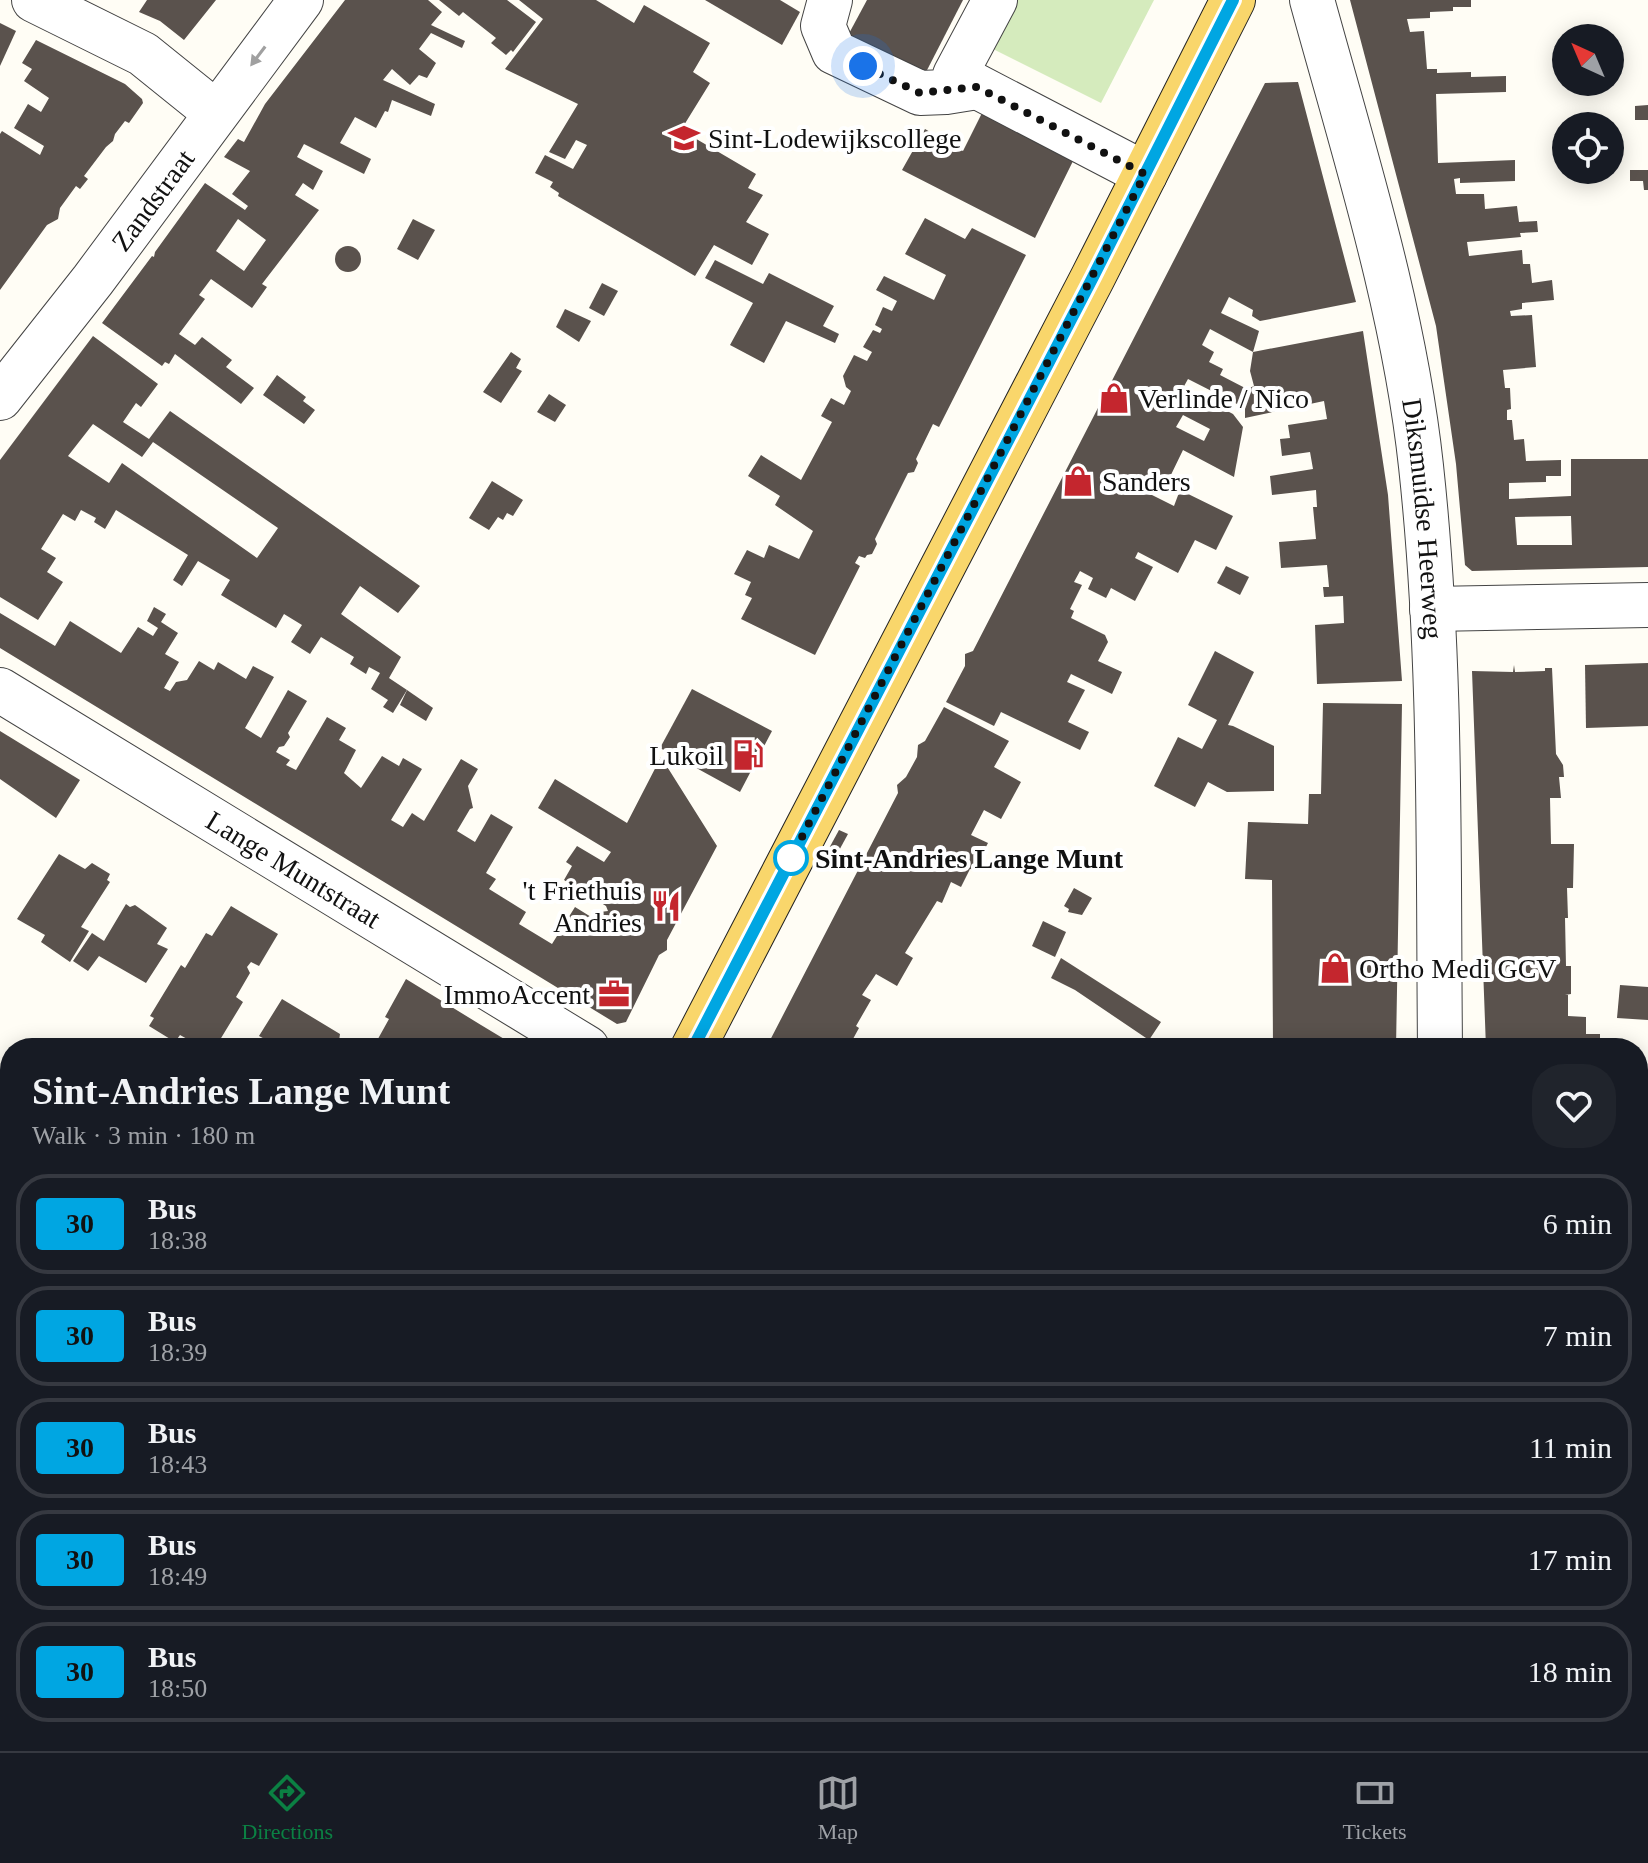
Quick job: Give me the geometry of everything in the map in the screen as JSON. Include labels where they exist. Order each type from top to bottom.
[{"type":"main road","points":[[698,1038],[1233,0]]},
{"type":"street","points":[[34,0],[143,54],[215,112]]},
{"type":"street","name":"Zandstraat","points":[[0,398],[93,280],[301,0]]},
{"type":"street","points":[[830,0],[823,26],[834,52],[920,93],[977,87]]},
{"type":"street","points":[[995,0],[955,75],[1145,174]]},
{"type":"street","name":"Diksmuidse Heerweg","points":[[1312,0],[1383,266],[1405,368],[1421,465],[1432,609],[1438,776],[1440,1038]]},
{"type":"street","points":[[1432,609],[1648,605]]},
{"type":"street","name":"Lange Muntstraat","points":[[0,690],[571,1038]]},
{"type":"green space","points":[[1005,0],[1154,0],[1101,103],[983,44]]},
{"type":"building","points":[[147,0],[216,0],[184,40],[160,21],[139,12]]},
{"type":"building","points":[[345,0],[428,0],[442,12],[431,25],[465,41],[462,48],[431,33],[419,49],[436,63],[427,78],[419,75],[410,85],[392,69],[383,80],[435,104],[431,116],[392,100],[388,112],[385,111],[376,128],[355,117],[340,143],[371,159],[364,174],[304,144],[297,157],[323,171],[313,190],[303,183],[295,195],[319,210],[262,284],[267,287],[252,308],[211,279],[199,295],[205,299],[179,334],[195,345],[202,337],[232,360],[226,367],[254,388],[241,404],[175,354],[169,364],[165,362],[162,366],[102,323],[154,257],[205,183],[245,210],[248,206],[232,194],[250,171],[224,157],[238,139],[244,142],[265,104]],"holes":[[[238,219],[266,240],[244,271],[216,251]]]},
{"type":"building","points":[[439,0],[507,0],[536,22],[513,52],[511,50],[506,55],[491,43],[496,38],[463,12],[459,16]]},
{"type":"building","points":[[519,0],[596,0],[634,23],[644,5],[710,43],[693,72],[710,83],[681,130],[756,174],[748,188],[763,195],[746,222],[769,234],[752,265],[714,245],[695,276],[558,196],[559,193],[550,187],[553,182],[535,173],[545,155],[573,169],[587,145],[576,140],[565,159],[549,152],[578,104],[505,69],[543,19]]},
{"type":"building","points":[[705,0],[780,0],[800,12],[782,45]]},
{"type":"building","points":[[867,0],[963,0],[924,76],[846,39]]},
{"type":"building","points":[[1350,0],[1471,0],[1471,7],[1453,7],[1453,11],[1430,12],[1430,18],[1407,19],[1410,32],[1424,31],[1427,69],[1437,69],[1437,73],[1471,72],[1471,77],[1506,76],[1506,92],[1436,94],[1438,163],[1515,160],[1515,181],[1460,183],[1460,178],[1454,179],[1456,194],[1484,194],[1485,209],[1517,206],[1519,222],[1537,221],[1538,232],[1520,233],[1521,237],[1467,242],[1469,256],[1522,250],[1523,264],[1530,264],[1532,283],[1552,280],[1554,300],[1522,303],[1522,309],[1510,311],[1511,316],[1532,315],[1536,367],[1503,370],[1505,388],[1510,388],[1511,409],[1507,410],[1507,420],[1512,420],[1514,440],[1524,439],[1526,461],[1561,460],[1561,476],[1546,476],[1546,482],[1509,483],[1509,499],[1571,496],[1571,459],[1648,459],[1648,567],[1472,571],[1465,565],[1456,464],[1436,326]],"holes":[[[1571,516],[1572,545],[1517,545],[1515,517]]]},
{"type":"building","points":[[0,23],[16,31],[0,66]]},
{"type":"building","points":[[36,40],[125,84],[143,103],[129,123],[125,121],[115,134],[113,141],[84,176],[88,179],[80,189],[76,186],[60,208],[58,219],[47,225],[0,290],[0,134],[2,131],[40,155],[44,146],[14,128],[28,104],[41,112],[49,98],[24,81],[32,69],[22,63]]},
{"type":"building","points":[[1298,82],[1356,302],[1260,321],[1252,316],[1253,310],[1229,297],[1221,313],[1259,331],[1253,352],[1363,331],[1388,495],[1402,681],[1317,684],[1315,625],[1344,623],[1343,596],[1324,597],[1323,587],[1329,587],[1327,565],[1281,568],[1279,542],[1316,539],[1313,507],[1317,507],[1316,490],[1272,495],[1270,476],[1313,469],[1310,452],[1282,456],[1280,439],[1290,438],[1288,425],[1327,419],[1324,401],[1245,418],[1245,408],[1188,379],[1183,388],[1233,414],[1243,427],[1234,477],[1183,450],[1167,483],[1159,480],[1152,495],[1174,506],[1180,490],[1233,516],[1216,550],[1195,540],[1178,573],[1138,552],[1135,558],[1153,567],[1135,601],[1111,588],[1106,598],[1088,589],[1093,578],[1080,571],[1074,582],[1082,585],[1070,609],[1074,611],[1071,618],[1105,635],[1108,642],[1098,661],[1122,672],[1112,694],[1071,674],[1067,682],[1085,690],[1068,722],[1089,732],[1080,750],[1001,712],[994,726],[946,702],[965,666],[965,654],[973,651],[1265,83]],"holes":[[[1210,329],[1253,352],[1250,371],[1254,386],[1247,389],[1220,375],[1223,369],[1209,362],[1214,352],[1202,345]],[[1183,415],[1210,429],[1204,441],[1176,427]]]},
{"type":"building","points":[[1648,105],[1648,120],[1635,120],[1635,106]]},
{"type":"building","points":[[983,111],[1075,157],[1035,238],[902,170],[925,129],[963,151]]},
{"type":"building","points":[[1630,170],[1648,170],[1648,190],[1644,190],[1643,181],[1630,181]]},
{"type":"building","points":[[925,218],[965,239],[972,228],[1026,255],[939,427],[933,424],[916,459],[918,463],[914,472],[908,473],[875,539],[877,544],[872,554],[865,558],[859,556],[855,563],[860,566],[815,655],[741,619],[752,598],[745,595],[751,582],[734,574],[747,550],[764,558],[769,545],[799,559],[813,531],[775,505],[780,496],[748,476],[761,455],[801,480],[832,422],[821,416],[831,398],[844,405],[851,391],[846,387],[843,376],[854,355],[867,361],[872,352],[863,347],[873,330],[880,333],[882,329],[875,325],[883,307],[892,311],[897,301],[876,290],[884,276],[934,300],[946,275],[905,254]]},
{"type":"building","points":[[413,219],[435,230],[418,260],[397,249]]},
{"type":"building","points":[[348,246],[357,250],[361,259],[357,268],[348,272],[339,268],[335,259],[339,250]]},
{"type":"building","points":[[715,260],[763,284],[769,273],[834,306],[823,326],[839,334],[835,343],[786,321],[764,363],[730,345],[753,303],[705,278]]},
{"type":"building","points":[[602,283],[618,291],[604,316],[589,308]]},
{"type":"building","points":[[565,309],[591,321],[579,342],[556,327]]},
{"type":"building","points":[[93,336],[158,384],[141,407],[136,403],[123,422],[149,439],[170,411],[420,586],[398,613],[360,586],[341,614],[401,657],[389,678],[407,690],[393,713],[383,707],[388,700],[371,689],[380,673],[369,667],[366,674],[350,664],[354,657],[321,637],[310,654],[291,642],[302,625],[284,614],[276,628],[221,595],[230,580],[198,561],[182,586],[173,580],[188,555],[116,510],[105,529],[94,522],[96,518],[81,510],[75,521],[63,514],[41,549],[56,558],[47,572],[63,582],[38,620],[0,597],[0,460]],"holes":[[[93,424],[142,457],[153,442],[278,528],[257,558],[122,463],[109,483],[68,456]]]},
{"type":"building","points":[[511,352],[521,359],[516,368],[522,371],[501,403],[483,392]]},
{"type":"building","points":[[277,375],[306,397],[303,401],[315,410],[304,424],[263,395]]},
{"type":"building","points":[[549,394],[566,405],[555,422],[537,412]]},
{"type":"building","points":[[492,481],[523,500],[513,516],[507,513],[503,520],[498,517],[489,530],[469,518]]},
{"type":"building","points":[[1226,566],[1249,577],[1240,595],[1217,583]]},
{"type":"building","points":[[154,607],[166,614],[161,622],[178,633],[165,654],[179,662],[164,688],[170,691],[176,682],[187,680],[199,661],[214,670],[218,662],[246,679],[253,666],[274,677],[245,728],[261,738],[288,690],[307,701],[288,733],[290,737],[276,752],[290,760],[286,765],[296,770],[327,717],[346,728],[339,740],[356,750],[344,773],[361,788],[382,756],[399,766],[403,758],[422,769],[391,820],[403,827],[412,813],[424,821],[461,759],[478,769],[468,786],[473,808],[457,831],[475,842],[491,814],[513,827],[486,873],[496,879],[489,889],[526,912],[519,924],[552,944],[575,907],[596,920],[600,912],[608,911],[606,906],[564,880],[572,866],[566,862],[577,846],[604,862],[611,852],[538,808],[555,779],[627,823],[661,757],[717,846],[667,940],[667,950],[659,955],[626,1022],[617,1024],[0,648],[0,613],[55,646],[70,621],[121,653],[138,627],[153,636],[158,628],[147,621]]},
{"type":"building","points":[[1215,651],[1254,672],[1228,725],[1274,746],[1274,791],[1227,792],[1208,782],[1195,807],[1154,786],[1178,737],[1202,749],[1217,720],[1188,705]]},
{"type":"building","points":[[1648,663],[1648,726],[1586,728],[1585,665]]},
{"type":"building","points":[[1514,665],[1515,672],[1552,668],[1556,754],[1563,765],[1564,777],[1559,777],[1561,798],[1550,798],[1551,844],[1574,844],[1573,888],[1567,888],[1568,918],[1565,918],[1566,966],[1571,966],[1571,994],[1565,995],[1568,995],[1568,1016],[1586,1017],[1586,1034],[1600,1034],[1600,1038],[1486,1038],[1472,671],[1513,672]]},
{"type":"building","points":[[692,689],[772,731],[740,792],[660,748]]},
{"type":"building","points":[[407,690],[433,708],[426,721],[400,705]]},
{"type":"building","points":[[1323,703],[1402,704],[1396,1038],[1273,1038],[1272,880],[1245,879],[1248,822],[1308,824],[1309,794],[1321,794]]},
{"type":"building","points":[[944,707],[1009,741],[994,767],[1021,782],[1001,819],[984,810],[971,835],[988,843],[961,887],[951,882],[942,903],[937,901],[905,953],[913,958],[897,986],[876,974],[862,995],[871,1000],[856,1026],[859,1028],[854,1038],[771,1038],[898,793],[897,785],[906,777],[917,757],[918,745],[925,741]]},
{"type":"building","points":[[0,731],[80,780],[56,818],[0,779]]},
{"type":"building","points":[[839,830],[848,834],[836,856],[827,852]]},
{"type":"building","points":[[59,854],[85,869],[92,863],[110,874],[107,880],[110,882],[81,927],[89,931],[70,962],[41,942],[45,935],[17,919]]},
{"type":"building","points":[[1074,888],[1092,898],[1082,915],[1068,912],[1069,909],[1064,906]]},
{"type":"building","points":[[126,904],[130,907],[135,905],[167,928],[157,944],[168,949],[146,983],[99,956],[88,971],[73,961],[92,933],[104,941]]},
{"type":"building","points":[[231,906],[278,934],[259,966],[251,962],[247,967],[250,973],[236,997],[243,1002],[221,1038],[185,1038],[180,1035],[168,1038],[149,1026],[154,1018],[150,1016],[181,965],[185,968],[206,933],[212,936]]},
{"type":"building","points":[[1043,921],[1066,932],[1055,957],[1032,946]]},
{"type":"building","points":[[1061,958],[1161,1022],[1150,1038],[1146,1038],[1075,990],[1051,978]]},
{"type":"building","points":[[406,979],[503,1038],[378,1038],[389,1019],[385,1017]]},
{"type":"building","points":[[1620,985],[1648,987],[1648,1020],[1617,1018]]},
{"type":"building","points":[[282,999],[340,1034],[339,1038],[259,1036]]},
{"type":"bus line","name":"30","points":[[698,1038],[1093,277],[1233,0]]},
{"type":"place","name":"Sint-Lodewijkscollege","points":[[684,138]]},
{"type":"place","name":"Verlinde / Nico","points":[[1114,398]]},
{"type":"place","name":"Sanders","points":[[1078,481]]},
{"type":"place","name":"Lukoil","points":[[748,755]]},
{"type":"place","name":"Sint-Andries Lange Munt","points":[[791,858]]},
{"type":"place","name":"'t Friethuis Andries","points":[[666,906]]},
{"type":"place","name":"Ortho Medi GCV","points":[[1335,968]]},
{"type":"place","name":"ImmoAccent","points":[[614,994]]},
{"type":"route","points":[[791,858],[1145,174],[977,87],[920,93],[863,66]]}]
